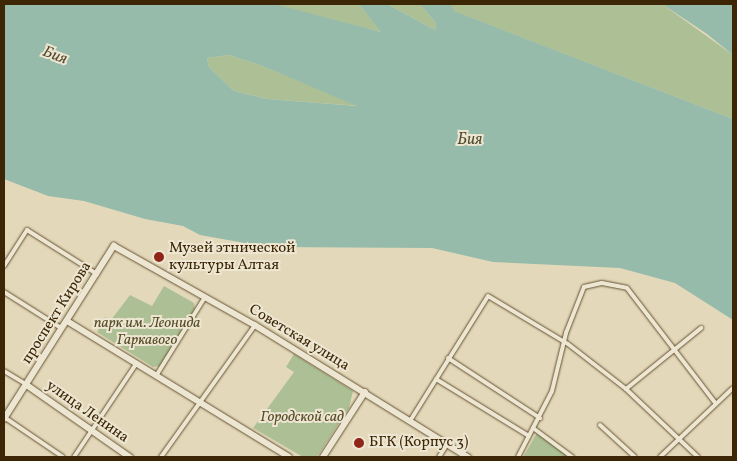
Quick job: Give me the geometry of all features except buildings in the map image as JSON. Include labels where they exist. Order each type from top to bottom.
[{"type":"street","points":[[4,266],[27,230],[98,274]]},
{"type":"street","name":"проспект Кирова","points":[[4,418],[27,385],[61,328],[69,322],[114,246]]},
{"type":"street","name":"Советская улица","points":[[114,246],[255,325],[468,457]]},
{"type":"street","points":[[518,457],[540,418],[552,390],[564,342],[582,289],[602,283],[627,288],[716,404]]},
{"type":"street","points":[[4,292],[61,328]]},
{"type":"street","points":[[410,421],[487,296],[564,342],[626,389],[698,457]]},
{"type":"street","points":[[155,377],[205,297]]},
{"type":"street","points":[[69,322],[198,404],[289,457]]},
{"type":"street","points":[[161,457],[255,325]]},
{"type":"street","points":[[626,389],[674,347],[700,328]]},
{"type":"street","points":[[448,358],[540,418]]},
{"type":"street","points":[[74,457],[94,431],[136,364]]},
{"type":"street","name":"улица Ленина","points":[[4,371],[130,457]]},
{"type":"street","points":[[436,379],[529,436]]},
{"type":"street","points":[[660,457],[733,388]]},
{"type":"street","points":[[323,457],[365,392]]},
{"type":"street","points":[[4,418],[63,457]]},
{"type":"street","points":[[600,426],[635,457]]},
{"type":"street","points":[[534,428],[572,457]]},
{"type":"street","points":[[439,457],[447,444]]},
{"type":"green space","points":[[274,4],[359,4],[382,32],[335,22]]},
{"type":"green space","points":[[387,4],[420,4],[436,23],[435,30]]},
{"type":"green space","points":[[450,4],[662,4],[733,55],[733,119],[453,11]]},
{"type":"green space","points":[[229,55],[260,65],[359,106],[267,99],[234,91],[209,67],[207,58]]},
{"type":"green space","name":"парк им. Леонида Гаркавого","points":[[164,286],[194,303],[195,309],[160,366],[153,367],[97,332],[105,317],[111,320],[130,295],[152,306]]},
{"type":"green space","name":"Городской сад","points":[[294,354],[353,391],[349,408],[317,457],[303,457],[253,428],[294,372],[286,367]]},
{"type":"green space","points":[[537,433],[569,457],[523,457]]},
{"type":"water","name":"Бия","points":[[4,4],[274,4],[381,32],[359,4],[387,4],[435,30],[436,23],[420,4],[450,4],[454,11],[733,119],[733,320],[675,283],[620,268],[493,262],[432,248],[267,247],[200,235],[183,226],[145,219],[84,201],[48,196],[4,179]],"holes":[[[229,55],[260,65],[357,106],[267,99],[234,91],[209,67],[207,58]]]},
{"type":"water","points":[[662,4],[733,4],[733,55],[707,34]]},
{"type":"place","name":"Музей этнической культуры Алтая","points":[[159,257]]},
{"type":"place","name":"БГК (Корпус 3)","points":[[359,443]]}]
